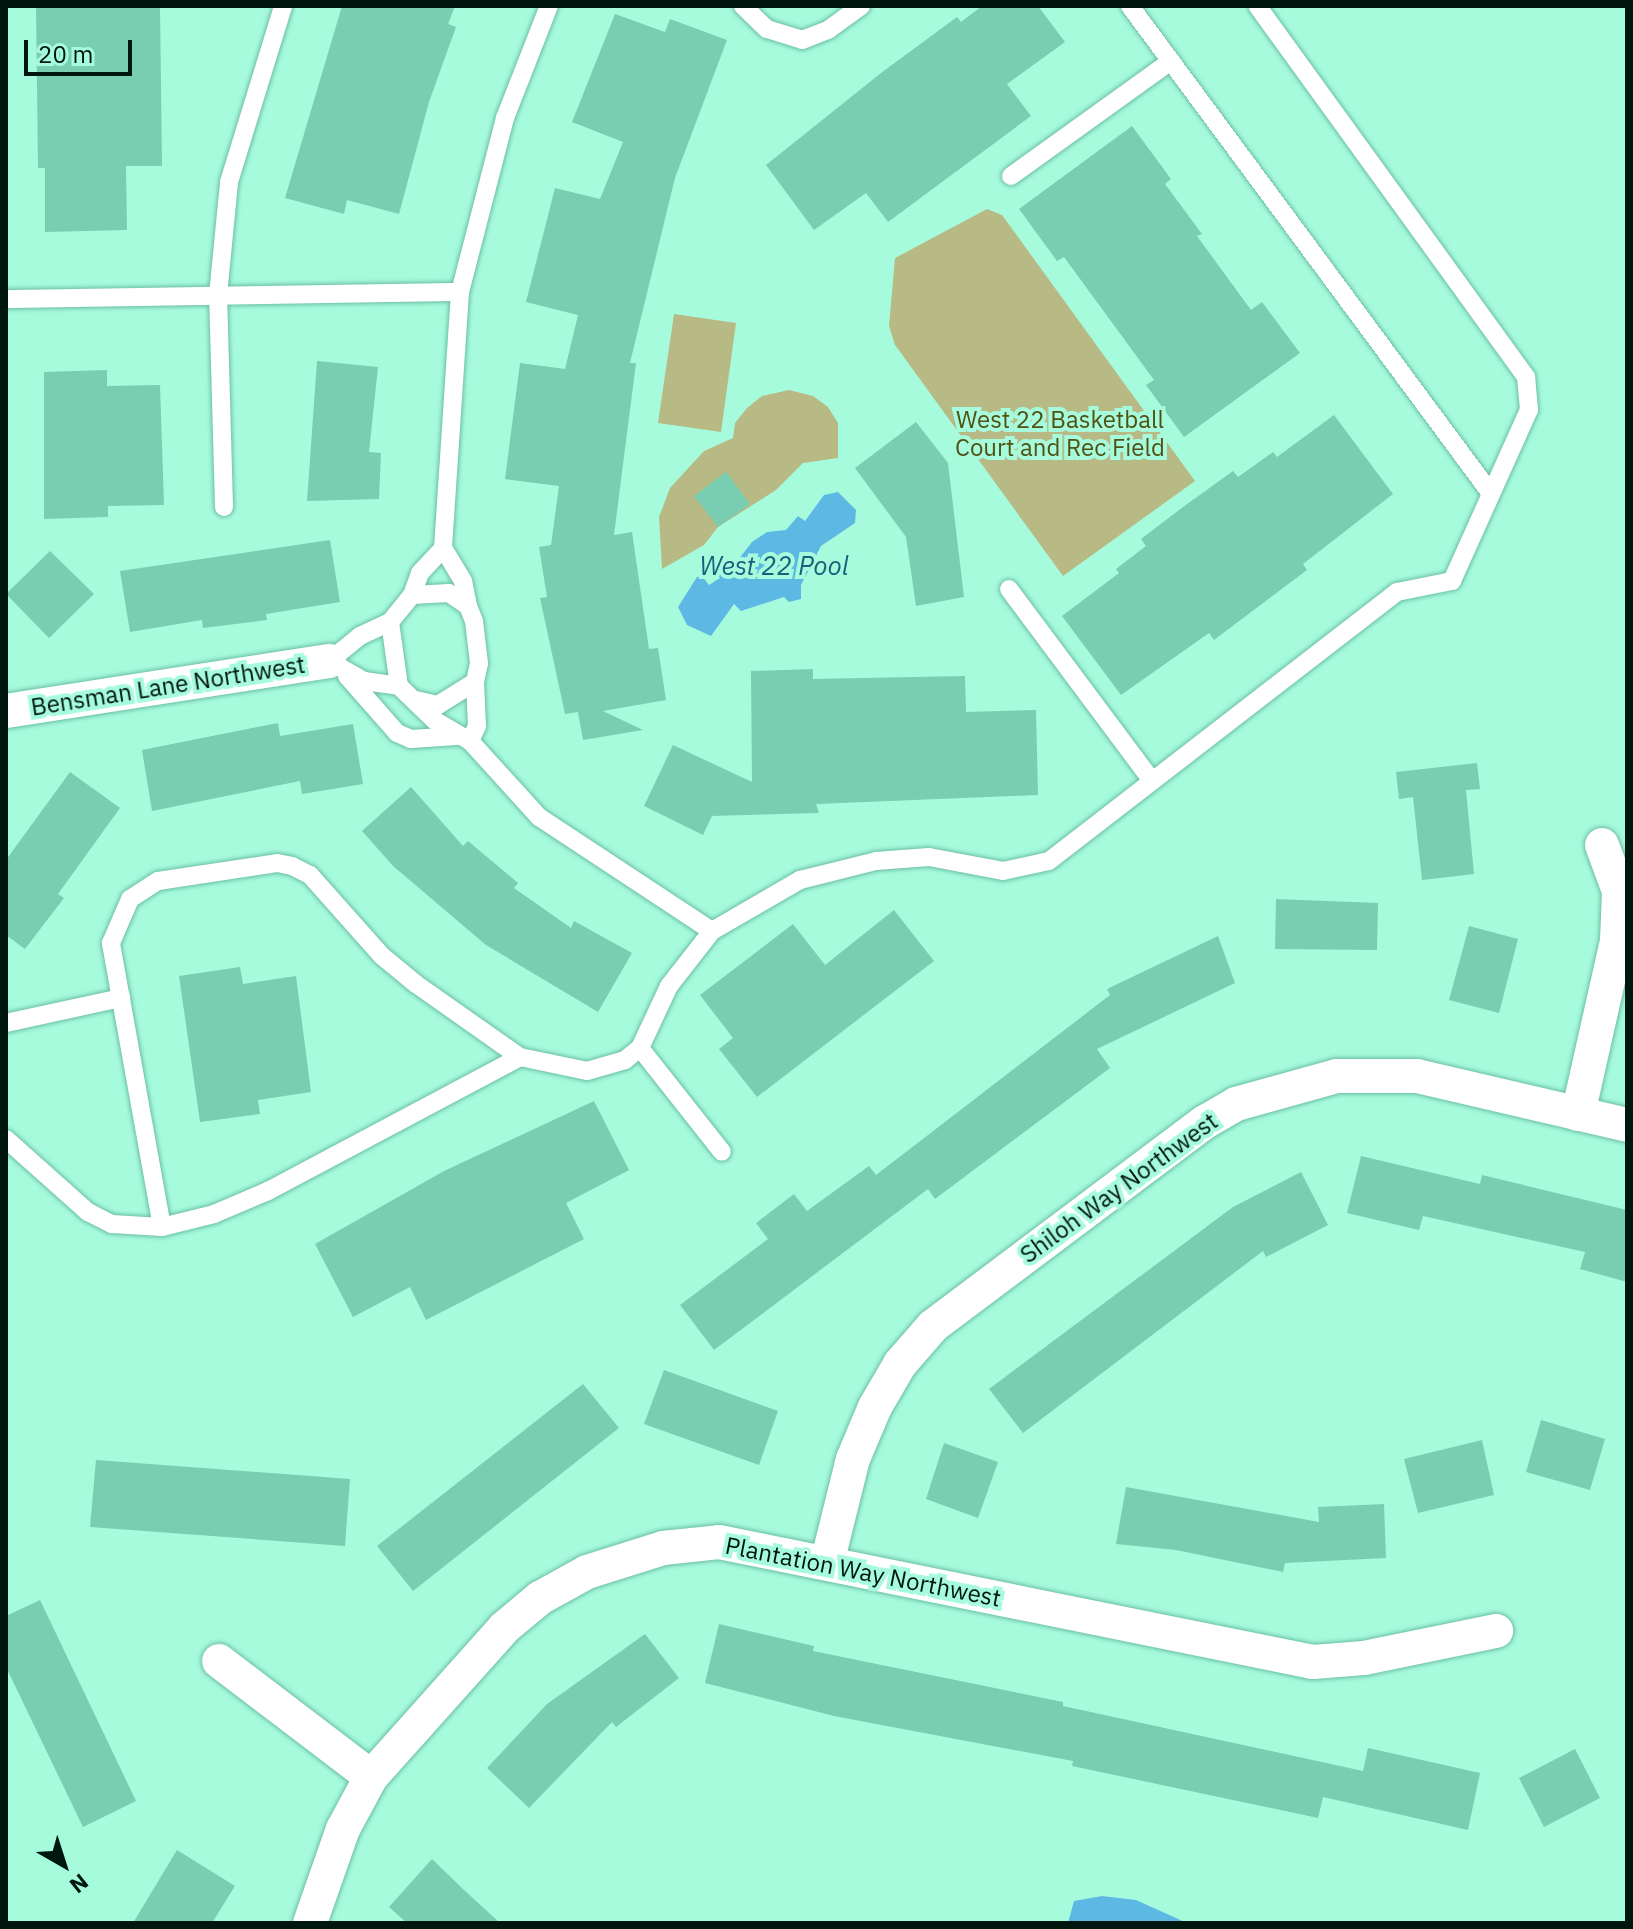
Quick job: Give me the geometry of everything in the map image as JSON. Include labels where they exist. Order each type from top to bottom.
[{"type":"street","name":"Bensman Lane Northwest","points":[[6,711],[336,666]]},
{"type":"street","points":[[1578,1114],[1617,941],[1619,891],[1602,845]]},
{"type":"street","name":"Shiloh Way Northwest","points":[[827,1563],[853,1459],[900,1364],[933,1326],[1205,1122],[1270,1092],[1337,1076],[1417,1076],[1627,1125]]},
{"type":"street","name":"Plantation Way Northwest","points":[[310,1923],[343,1829],[371,1777],[504,1628],[540,1598],[587,1572],[663,1548],[719,1542],[1313,1662],[1364,1658],[1496,1631]]},
{"type":"street","points":[[219,1661],[371,1777]]},
{"type":"lane","points":[[224,507],[218,295],[229,182],[283,6]]},
{"type":"lane","points":[[336,666],[397,733],[411,739],[463,739],[477,726],[475,682],[479,663],[463,581],[443,548],[460,292],[505,118],[549,6]]},
{"type":"lane","points":[[743,6],[767,29],[802,40],[828,30],[861,6]]},
{"type":"lane","points":[[1130,6],[1489,491]]},
{"type":"lane","points":[[162,1227],[111,943],[130,899],[158,881],[277,863],[310,875],[382,956],[481,1034],[520,1057],[587,1071],[625,1060],[640,1048],[669,986],[712,931],[800,880],[876,861],[929,857],[1003,871],[1026,870],[1049,861],[1397,592],[1452,581],[1489,491],[1529,410],[1526,377],[1257,6]]},
{"type":"lane","points":[[1011,176],[1171,61]]},
{"type":"lane","points":[[6,299],[460,292]]},
{"type":"lane","points":[[336,666],[360,636],[390,622],[412,595],[420,573],[443,548]]},
{"type":"lane","points":[[1009,589],[1152,781]]},
{"type":"lane","points":[[412,595],[449,593],[468,606]]},
{"type":"lane","points":[[390,622],[399,686]]},
{"type":"lane","points":[[336,666],[399,686],[463,739],[539,817],[712,931]]},
{"type":"lane","points":[[416,700],[438,705],[464,694],[475,682]]},
{"type":"lane","points":[[6,1023],[121,998]]},
{"type":"lane","points":[[640,1048],[722,1152]]},
{"type":"lane","points":[[6,1139],[88,1212],[112,1224],[162,1227],[214,1214],[268,1191],[520,1057]]},
{"type":"green space","name":"West 22 Basketball Court and Rec Field","points":[[987,209],[1002,215],[1195,481],[1063,576],[895,345],[889,326],[895,258]]},
{"type":"green space","points":[[674,314],[736,323],[721,432],[658,423]]},
{"type":"green space","points":[[789,390],[813,396],[828,407],[838,423],[838,458],[803,463],[776,490],[718,527],[704,545],[662,569],[659,517],[670,488],[704,451],[733,438],[735,423],[747,408],[762,396]]},
{"type":"water","name":"West 22 Pool","points":[[838,492],[856,510],[855,523],[821,546],[801,585],[801,599],[789,602],[784,597],[741,611],[734,604],[711,636],[687,625],[678,607],[697,577],[702,576],[709,585],[720,578],[714,570],[721,565],[727,574],[752,542],[767,532],[786,530],[798,516],[805,521],[824,495]]},
{"type":"water","points":[[1102,1896],[1136,1900],[1187,1923],[1068,1923],[1074,1901]]},
{"type":"building","points":[[36,6],[160,6],[162,166],[126,166],[127,230],[45,232],[45,168],[38,168]]},
{"type":"building","points":[[342,6],[455,6],[448,24],[456,27],[429,102],[399,214],[347,200],[344,214],[285,198]]},
{"type":"building","points":[[982,6],[1038,6],[1065,42],[1007,84],[1031,116],[888,222],[866,193],[814,230],[766,165],[957,17],[961,22]]},
{"type":"building","points":[[615,14],[665,32],[670,19],[727,40],[675,178],[630,363],[636,363],[614,535],[632,532],[649,649],[658,648],[666,700],[603,711],[643,730],[583,740],[578,712],[565,714],[540,598],[547,597],[539,547],[551,545],[559,486],[505,479],[520,363],[565,369],[578,315],[526,302],[555,188],[600,199],[623,142],[572,122]]},
{"type":"building","points":[[1132,126],[1171,179],[1165,184],[1202,234],[1197,236],[1251,310],[1262,302],[1300,353],[1184,437],[1146,385],[1154,380],[1064,257],[1057,261],[1019,209]]},
{"type":"building","points":[[317,361],[378,367],[369,452],[381,453],[379,499],[307,501]]},
{"type":"building","points":[[107,370],[107,386],[160,385],[164,505],[108,506],[108,517],[44,519],[44,372]]},
{"type":"building","points":[[1334,415],[1393,494],[1303,564],[1307,570],[1214,640],[1209,633],[1121,695],[1062,616],[1119,573],[1116,569],[1146,546],[1141,539],[1183,507],[1233,471],[1238,477],[1273,452],[1277,457]]},
{"type":"building","points":[[916,422],[948,463],[964,597],[916,606],[906,537],[855,468]]},
{"type":"building","points":[[726,472],[750,504],[718,527],[694,496]]},
{"type":"building","points":[[330,540],[340,602],[266,614],[267,620],[203,628],[202,620],[130,632],[120,571]]},
{"type":"building","points":[[50,551],[94,594],[49,638],[6,594]]},
{"type":"building","points":[[813,669],[813,679],[965,676],[966,712],[1036,710],[1038,795],[816,804],[819,813],[712,816],[703,835],[644,806],[673,745],[752,782],[751,671]]},
{"type":"building","points":[[278,723],[280,736],[353,724],[363,784],[302,794],[300,781],[152,811],[142,750]]},
{"type":"building","points":[[1477,763],[1480,789],[1466,790],[1474,874],[1422,880],[1413,797],[1399,799],[1396,772]]},
{"type":"building","points":[[70,772],[120,808],[58,894],[64,898],[25,949],[6,935],[6,860]]},
{"type":"building","points":[[411,787],[463,846],[468,841],[518,883],[514,888],[571,928],[574,921],[632,953],[598,1012],[486,945],[393,866],[362,831]]},
{"type":"building","points":[[1276,899],[1378,903],[1377,950],[1275,949]]},
{"type":"building","points":[[894,910],[934,961],[757,1097],[719,1049],[733,1038],[700,995],[793,924],[825,965]]},
{"type":"building","points":[[1469,926],[1518,939],[1499,1013],[1449,1000]]},
{"type":"building","points":[[1218,936],[1235,983],[1097,1049],[1110,1068],[935,1199],[928,1189],[714,1350],[680,1305],[768,1239],[756,1223],[794,1194],[807,1211],[869,1166],[876,1175],[1110,995],[1107,989]]},
{"type":"building","points":[[240,967],[243,984],[296,976],[311,1092],[258,1100],[260,1114],[200,1122],[179,976]]},
{"type":"building","points":[[594,1101],[629,1170],[566,1203],[584,1239],[426,1320],[410,1287],[353,1317],[315,1244],[444,1171]]},
{"type":"building","points":[[1361,1156],[1480,1184],[1482,1175],[1627,1210],[1627,1282],[1580,1269],[1585,1252],[1423,1216],[1419,1230],[1347,1213]]},
{"type":"building","points":[[1301,1172],[1328,1225],[1266,1257],[1263,1251],[1023,1433],[989,1389],[1233,1207]]},
{"type":"building","points":[[664,1370],[778,1411],[759,1465],[644,1424]]},
{"type":"building","points":[[583,1384],[619,1428],[413,1591],[377,1546]]},
{"type":"building","points":[[1541,1420],[1605,1439],[1590,1490],[1526,1472]]},
{"type":"building","points":[[1482,1440],[1494,1495],[1418,1513],[1404,1459]]},
{"type":"building","points":[[944,1443],[998,1462],[978,1518],[926,1499]]},
{"type":"building","points":[[96,1460],[350,1479],[345,1546],[90,1527]]},
{"type":"building","points":[[1126,1487],[1319,1522],[1318,1507],[1384,1504],[1386,1558],[1285,1563],[1283,1572],[1176,1550],[1116,1544]]},
{"type":"building","points":[[40,1600],[136,1801],[83,1827],[6,1667],[6,1616]]},
{"type":"building","points":[[719,1624],[814,1646],[813,1651],[1063,1702],[1063,1706],[1363,1771],[1368,1748],[1480,1773],[1468,1830],[1323,1797],[1318,1818],[1072,1766],[1073,1761],[834,1716],[705,1683]]},
{"type":"building","points":[[645,1634],[679,1678],[616,1727],[612,1722],[529,1808],[487,1768],[547,1704]]},
{"type":"building","points":[[1575,1749],[1600,1798],[1544,1827],[1519,1778]]},
{"type":"building","points":[[177,1850],[235,1886],[212,1923],[133,1923]]},
{"type":"building","points":[[432,1859],[500,1923],[407,1923],[389,1907]]}]
